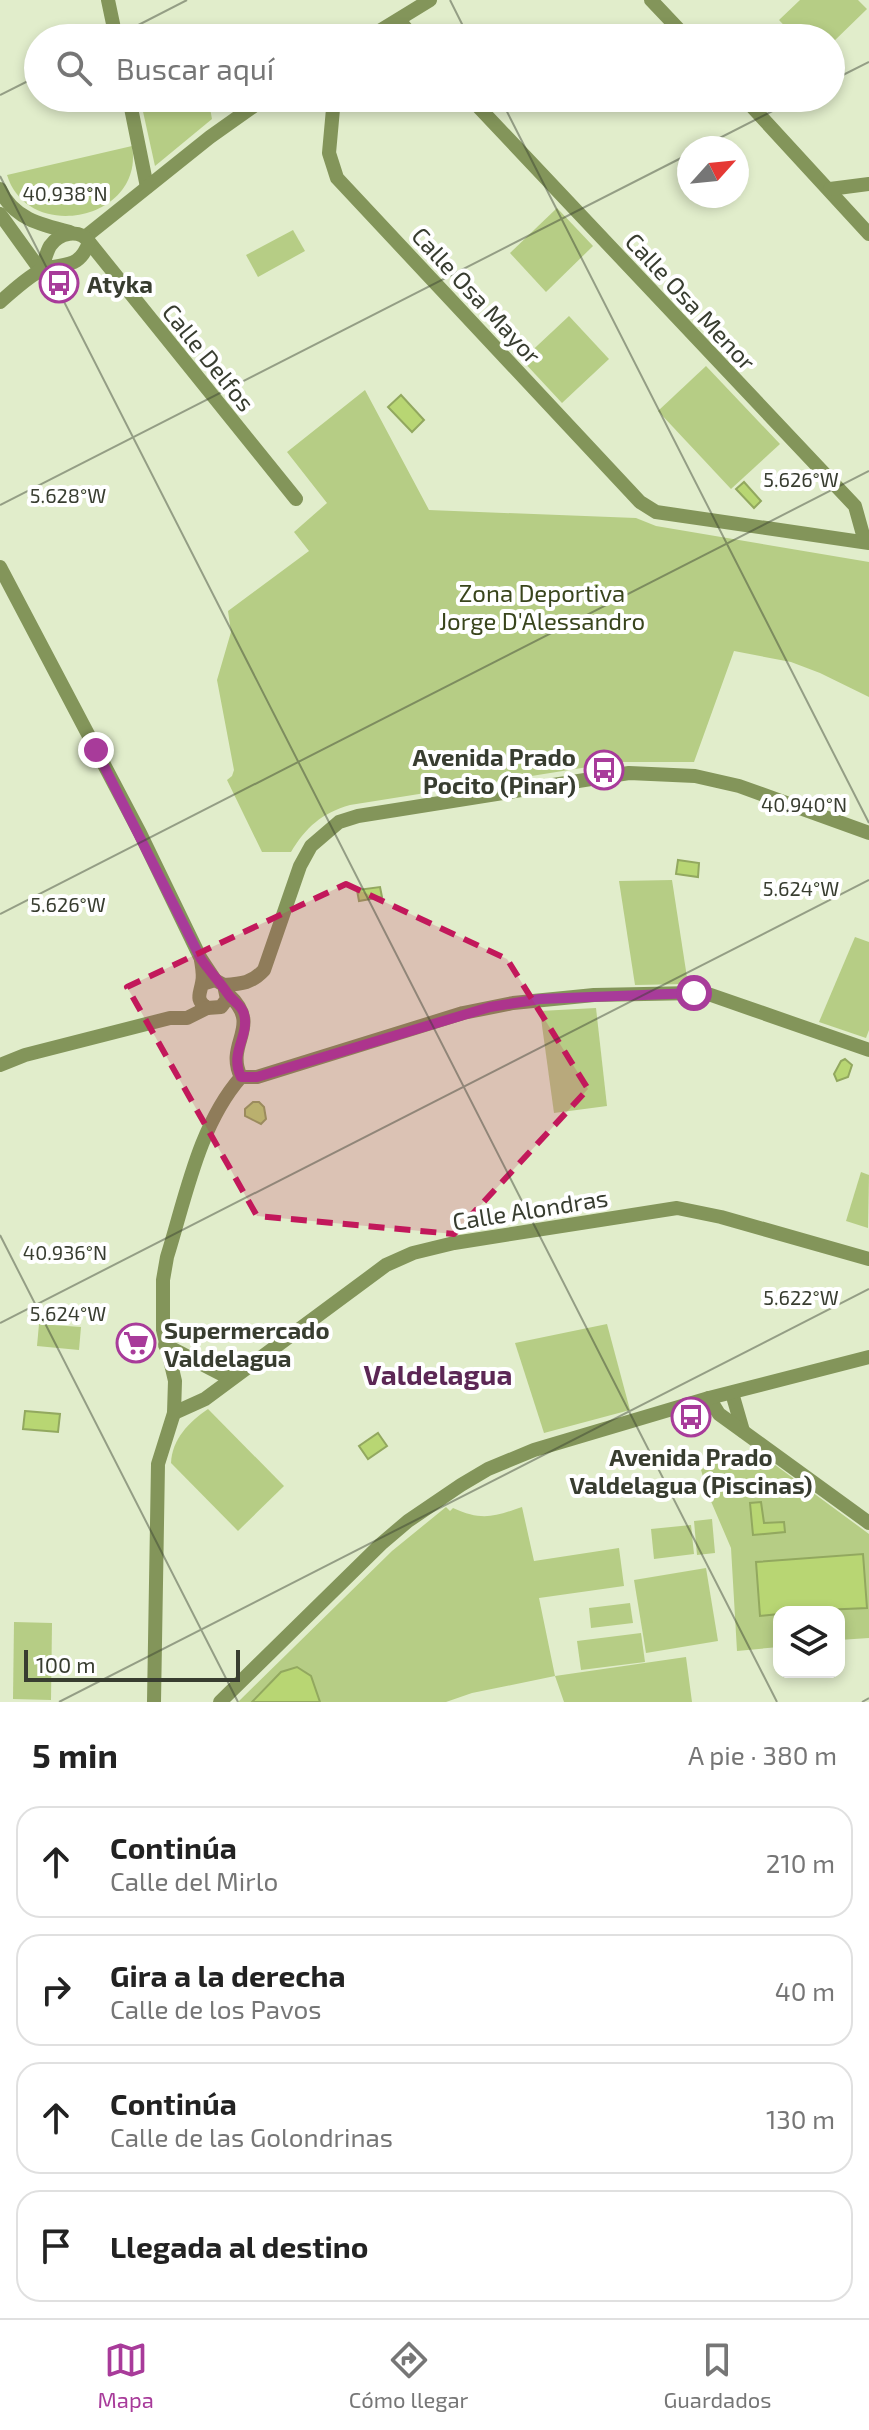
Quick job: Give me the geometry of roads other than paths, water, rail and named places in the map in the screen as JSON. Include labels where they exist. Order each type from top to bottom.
[{"type":"street","points":[[108,0],[113,24]]},
{"type":"street","points":[[393,24],[430,0]]},
{"type":"street","points":[[651,0],[674,24]]},
{"type":"street","points":[[399,20],[402,24]]},
{"type":"street","points":[[132,112],[147,187]]},
{"type":"street","points":[[0,302],[47,265],[57,238],[83,237],[246,112]]},
{"type":"street","name":"Calle Osa Mayor","points":[[333,112],[329,153],[337,178],[640,502],[656,512],[867,542]]},
{"type":"street","name":"Calle Osa Menor","points":[[483,112],[855,506],[867,542]]},
{"type":"street","points":[[757,112],[869,234]]},
{"type":"street","points":[[830,189],[869,184]]},
{"type":"street","points":[[0,189],[2,209],[47,265]]},
{"type":"street","points":[[2,209],[83,237]]},
{"type":"street","points":[[47,265],[70,265],[85,254],[83,237]]},
{"type":"street","name":"Calle Delfos","points":[[83,237],[296,499]]},
{"type":"street","points":[[0,567],[140,833],[201,959],[213,994],[240,1005],[245,1016],[235,1061],[241,1077]]},
{"type":"street","points":[[0,1065],[25,1055],[170,1018],[187,1018],[213,994],[256,979],[264,970],[300,866],[311,846],[339,822],[358,816],[629,773],[667,773],[739,786],[869,833]]},
{"type":"street","points":[[154,1702],[158,1464],[174,1413],[175,1381],[165,1345],[162,1295],[167,1257],[211,1120],[226,1093],[241,1077],[257,1077],[490,1007],[594,995],[711,995],[869,1050]]},
{"type":"street","name":"Calle Alondras","points":[[174,1413],[205,1399],[386,1265],[413,1253],[454,1243],[677,1208],[721,1217],[869,1259]]},
{"type":"street","points":[[165,1345],[231,1379]]},
{"type":"street","points":[[220,1702],[381,1544],[408,1521],[488,1469],[534,1450],[709,1398],[869,1357]]},
{"type":"street","points":[[732,1393],[743,1431]]},
{"type":"street","points":[[709,1398],[719,1414],[869,1523]]},
{"type":"place","name":"Atyka","points":[[59,283]]},
{"type":"place","name":"Avenida Prado Pocito (Pinar)","points":[[604,770]]},
{"type":"place","name":"Supermercado Valdelagua","points":[[136,1343]]},
{"type":"place","name":"Avenida Prado Valdelagua (Piscinas)","points":[[691,1417]]},
{"type":"district","name":"Valdelagua","points":[[438,1374]]},
{"type":"park label","name":"Zona Deportiva Jorge D'Alessandro","points":[[542,606]]}]
